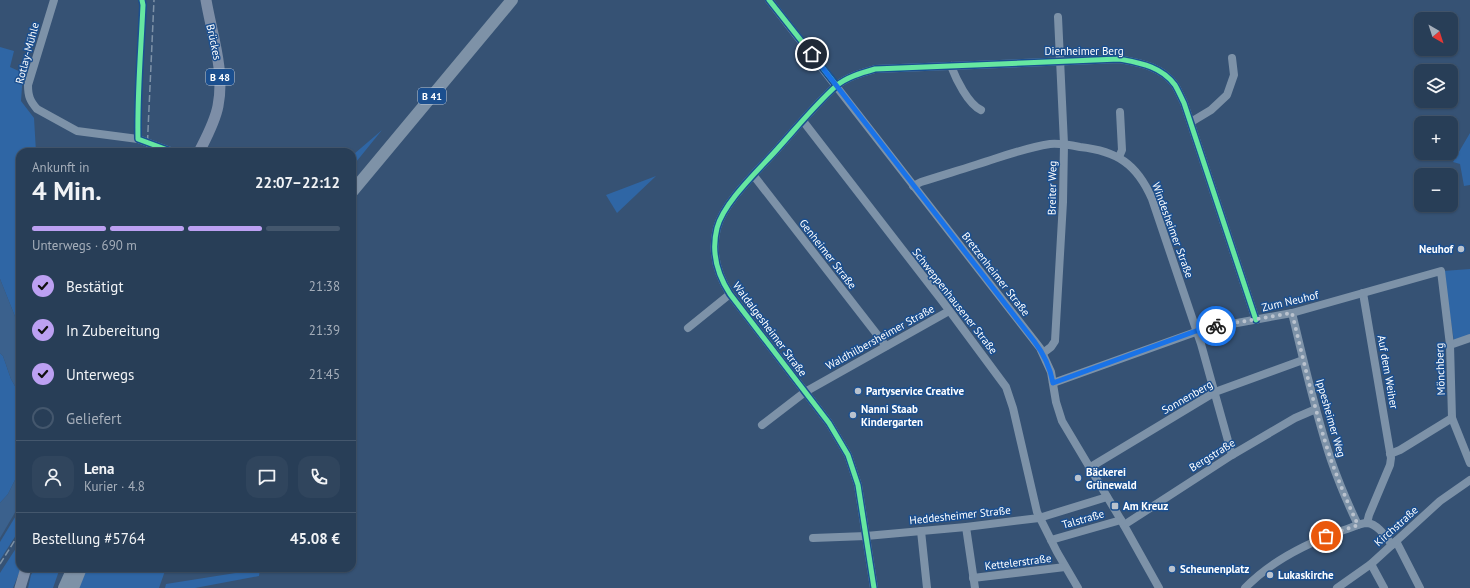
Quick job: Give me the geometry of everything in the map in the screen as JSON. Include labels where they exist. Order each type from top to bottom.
[{"type":"highway","name":"B 41","points":[[356,174],[501,0]]},
{"type":"highway","name":"B 41","points":[[356,187],[512,0]]},
{"type":"highway","points":[[64,588],[71,572]]},
{"type":"highway","points":[[73,588],[79,572]]},
{"type":"main road","name":"Brückes","points":[[201,148],[210,130],[218,108],[220,83],[206,0]]},
{"type":"main road","points":[[20,588],[25,572]]},
{"type":"street","name":"Rotlay-Mühle","points":[[54,0],[28,85],[29,99],[37,110],[77,131],[138,139],[162,148]]},
{"type":"street","name":"Bretzenheimer Straße","points":[[769,0],[1043,353],[1051,372],[1056,402],[1062,421],[1159,588]]},
{"type":"street","name":"Breiter Weg","points":[[1043,353],[1052,347],[1055,341],[1064,202],[1064,144],[1058,17]]},
{"type":"street","points":[[1191,122],[1211,110],[1227,95],[1234,75],[1232,58]]},
{"type":"street","name":"Dienheimer Berg","points":[[837,86],[851,76],[875,69],[1059,61],[1119,59],[1146,64],[1161,72],[1174,85],[1184,102],[1256,320]]},
{"type":"street","points":[[951,66],[971,103],[981,110]]},
{"type":"street","name":"Waldalgesheimer Straße","points":[[837,86],[803,121],[754,176],[722,215],[717,227],[714,252],[723,284],[837,434],[848,455],[858,485],[874,588]]},
{"type":"street","points":[[1119,157],[1122,150],[1120,112]]},
{"type":"street","name":"Schweppenhausener Straße","points":[[803,121],[1002,379],[1010,394],[1039,518],[1078,588]]},
{"type":"street","name":"Windesheimer Straße","points":[[913,186],[921,182],[1024,150],[1050,144],[1064,144],[1103,150],[1119,157],[1139,174],[1148,190],[1196,331],[1215,392],[1232,455]]},
{"type":"street","name":"Genheimer Straße","points":[[754,176],[886,346]]},
{"type":"street","name":"Zum Neuhof","points":[[1053,383],[1196,331],[1292,313],[1441,271]]},
{"type":"street","name":"Mönchberg","points":[[1441,271],[1450,344],[1452,418],[1470,463]]},
{"type":"street","name":"Auf dem Weiher","points":[[1363,293],[1390,454],[1390,464],[1367,523]]},
{"type":"street","name":"Waldalgesheimer Straße","points":[[688,328],[730,294]]},
{"type":"street","name":"Waldhilbersheimer Straße","points":[[762,424],[805,392],[949,311]]},
{"type":"street","name":"Ippesheimer Weg","points":[[1292,313],[1316,409],[1337,476],[1358,525]]},
{"type":"street","points":[[1450,344],[1470,338]]},
{"type":"street","name":"Sonnenberg","points":[[1089,468],[1215,392],[1304,360]]},
{"type":"street","name":"Bergstraße","points":[[1122,523],[1232,455],[1295,418],[1316,409]]},
{"type":"street","points":[[1390,454],[1400,450],[1452,418]]},
{"type":"street","points":[[1466,483],[1470,491]]},
{"type":"street","name":"Kirchstraße","points":[[1337,588],[1371,564],[1440,501],[1466,483]]},
{"type":"street","name":"Heddesheimer Straße","points":[[813,538],[866,536],[966,527],[1039,518],[1107,497]]},
{"type":"street","name":"Talstraße","points":[[1050,540],[1122,523]]},
{"type":"street","points":[[1245,588],[1258,575],[1302,547],[1318,539],[1367,523],[1379,529],[1394,543],[1420,588]]},
{"type":"street","points":[[966,527],[975,588]]},
{"type":"street","points":[[921,531],[927,588]]},
{"type":"street","points":[[1371,564],[1384,588]]},
{"type":"street","name":"Kettelerstraße","points":[[973,578],[1065,567]]},
{"type":"shaded area","points":[[0,47],[14,51],[10,67],[23,73],[21,101],[34,118],[36,148],[16,148],[16,319],[0,279]]},
{"type":"shaded area","points":[[382,130],[356,162],[356,152]]},
{"type":"shaded area","points":[[1470,133],[1470,185],[1464,186],[1460,164],[1453,162],[1454,160],[1458,160],[1458,153]]},
{"type":"shaded area","points":[[656,176],[617,213],[606,195]]},
{"type":"shaded area","points":[[1470,269],[1470,335],[1454,341],[1443,271]]},
{"type":"shaded area","points":[[0,279],[16,319],[16,388],[11,379],[3,356],[0,353]]},
{"type":"shaded area","points":[[0,353],[3,356],[11,379],[16,388],[16,478],[8,494],[0,503]]},
{"type":"shaded area","points":[[16,478],[16,511],[0,538],[0,503],[8,494]]},
{"type":"shaded area","points":[[16,516],[16,535],[0,560],[0,542]]},
{"type":"shaded area","points":[[16,548],[16,572],[19,572],[13,588],[0,588],[0,573]]},
{"type":"shaded area","points":[[33,572],[59,572],[53,588],[28,588]]},
{"type":"shaded area","points":[[85,572],[165,572],[159,588],[79,588]]},
{"type":"shaded area","points":[[241,572],[260,572],[259,576],[195,588],[165,588],[166,584]]},
{"type":"railway","points":[[147,148],[154,0]]},
{"type":"railway","points":[[0,564],[16,538]]},
{"type":"cycle path","points":[[142,0],[138,139],[162,148]]},
{"type":"cycle path","points":[[769,0],[837,86]]},
{"type":"cycle path","points":[[874,588],[858,485],[848,455],[829,423],[730,294],[722,279],[715,254],[715,237],[717,228],[727,207],[735,196],[814,108],[840,83],[854,76],[875,69],[1119,59],[1157,69],[1175,85],[1184,103],[1256,320]]},
{"type":"way so far","points":[[1216,326],[1292,313],[1316,409],[1331,459],[1358,525],[1326,536]]},
{"type":"place","name":"Neuhof","points":[[1461,249]]},
{"type":"place","name":"Partyservice Creative","points":[[858,391]]},
{"type":"place","name":"Nanni Staab Kindergarten","points":[[853,415]]},
{"type":"place","name":"Bäckerei Grünewald","points":[[1078,478]]},
{"type":"place","name":"Am Kreuz","points":[[1115,506]]},
{"type":"place","name":"Scheunenplatz","points":[[1172,569]]},
{"type":"place","name":"Lukaskirche","points":[[1270,575]]},
{"type":"route","points":[[812,54],[1040,348],[1046,358],[1053,383],[1096,366],[1196,331],[1216,326]]}]
